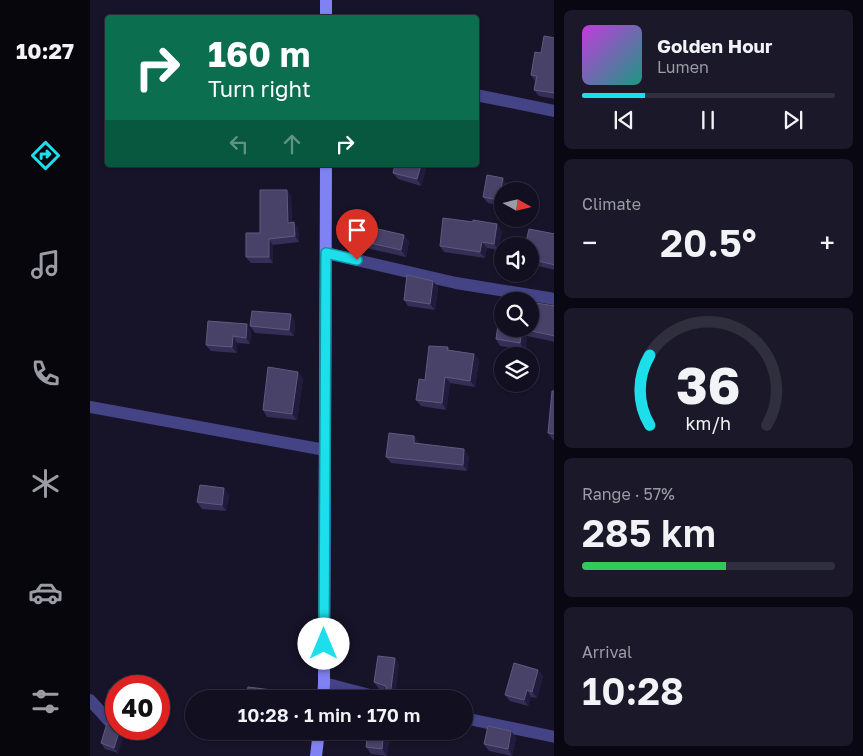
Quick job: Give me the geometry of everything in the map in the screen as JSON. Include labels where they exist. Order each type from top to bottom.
[{"type":"street","points":[[326,0],[326,15]]},
{"type":"street","points":[[479,95],[554,111]]},
{"type":"street","points":[[324,690],[326,167]]},
{"type":"street","points":[[326,253],[456,283],[554,299]]},
{"type":"street","points":[[90,407],[325,450]]},
{"type":"street","points":[[324,683],[351,690]]},
{"type":"street","points":[[90,700],[105,717]]},
{"type":"street","points":[[473,720],[554,737]]},
{"type":"street","points":[[316,756],[318,740]]},
{"type":"building","points":[[544,36],[554,38],[554,93],[534,90],[537,76],[531,75],[535,52],[541,53]]},
{"type":"building","points":[[394,167],[420,167],[417,179],[393,173]]},
{"type":"building","points":[[487,175],[503,178],[502,182],[494,182],[494,199],[483,197]]},
{"type":"building","points":[[260,190],[287,190],[288,223],[294,222],[295,236],[269,239],[269,257],[246,257],[246,233],[260,233]]},
{"type":"building","points":[[443,218],[494,224],[494,228],[496,228],[494,244],[482,242],[480,252],[440,246]]},
{"type":"building","points":[[365,226],[404,235],[401,250],[361,241]]},
{"type":"building","points":[[529,229],[554,234],[554,265],[539,261],[539,237],[527,237]]},
{"type":"building","points":[[407,275],[433,281],[430,304],[404,300]]},
{"type":"building","points":[[539,303],[554,306],[554,336],[539,333]]},
{"type":"building","points":[[252,311],[291,314],[289,330],[250,326]]},
{"type":"building","points":[[208,321],[247,324],[246,338],[233,336],[232,347],[206,345]]},
{"type":"building","points":[[496,337],[521,337],[520,343],[496,339]]},
{"type":"building","points":[[429,346],[448,347],[447,350],[474,354],[470,381],[445,377],[442,403],[416,400],[419,379],[425,380]]},
{"type":"building","points":[[268,367],[298,372],[292,414],[263,410]]},
{"type":"building","points":[[552,391],[554,391],[554,434],[548,433]]},
{"type":"building","points":[[389,433],[414,436],[414,443],[464,449],[463,465],[386,457]]},
{"type":"building","points":[[200,485],[224,488],[222,505],[197,502]]},
{"type":"building","points":[[378,656],[395,658],[391,690],[387,690],[386,686],[374,682]]},
{"type":"building","points":[[514,663],[538,670],[532,692],[527,690],[524,700],[505,695]]},
{"type":"building","points":[[248,687],[272,690],[248,690]]},
{"type":"building","points":[[488,726],[511,731],[508,749],[484,744]]},
{"type":"building","points":[[105,730],[105,740],[117,740],[114,748],[101,743]]},
{"type":"building","points":[[367,740],[383,740],[382,749],[366,747]]},
{"type":"route","points":[[324,644],[326,253],[357,260]]}]
